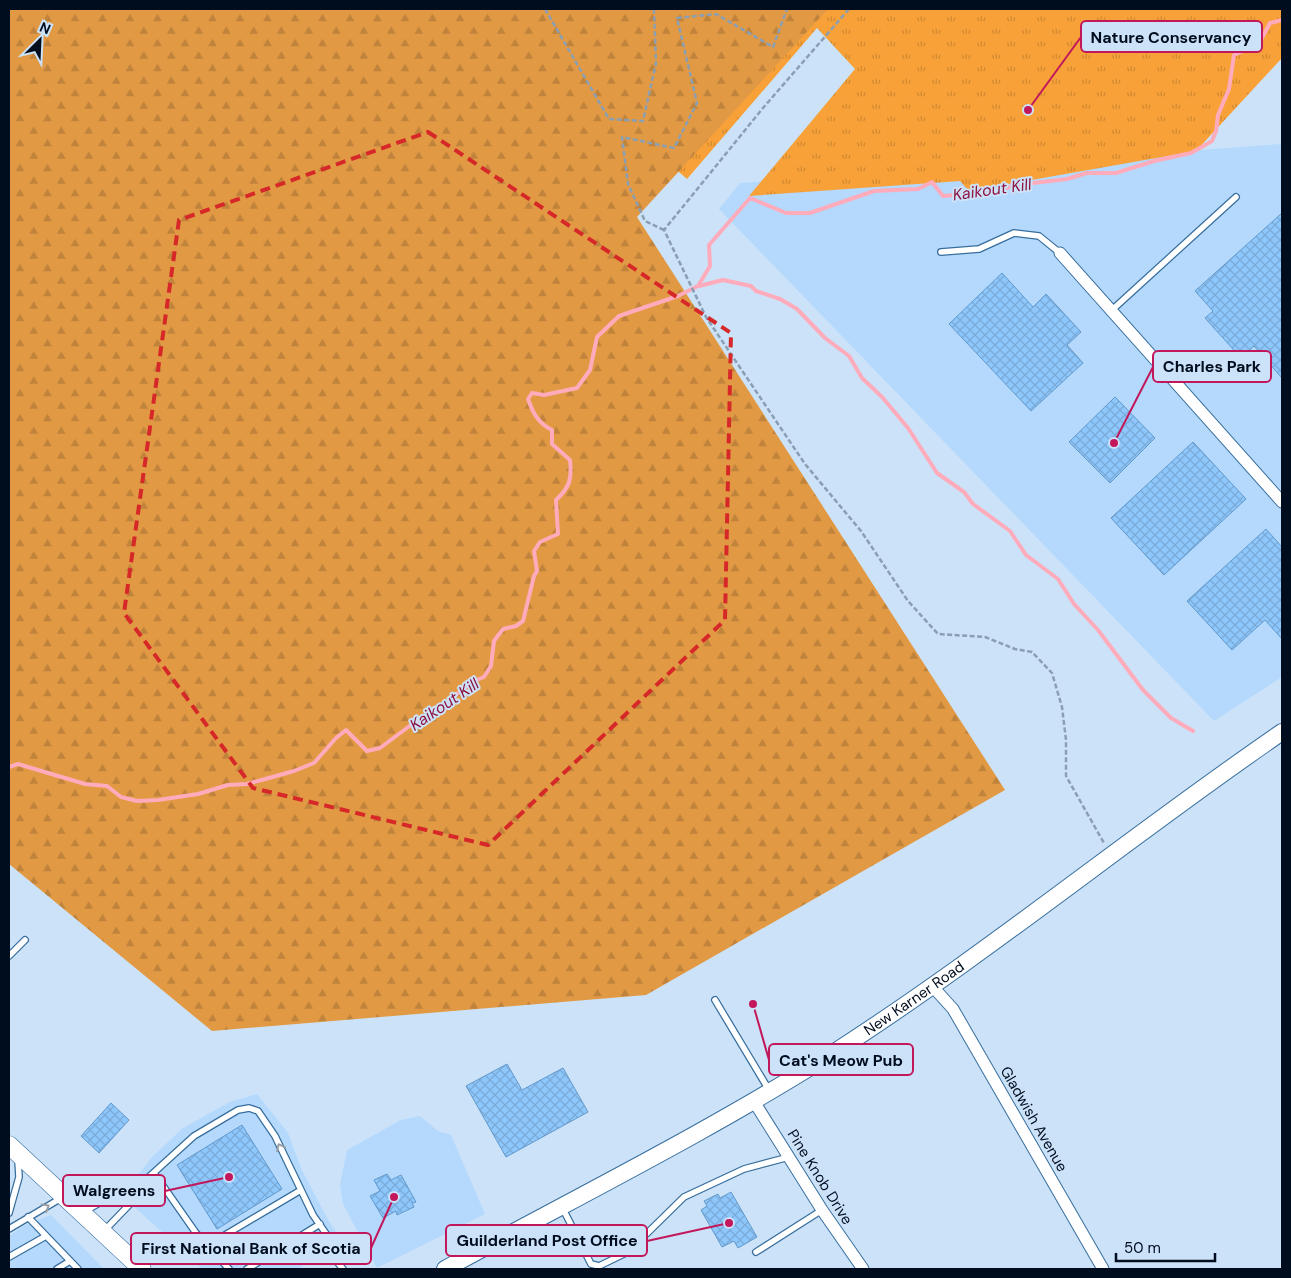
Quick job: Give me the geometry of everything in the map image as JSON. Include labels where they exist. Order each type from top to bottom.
[{"type":"main road","name":"New Karner Road","points":[[444,1269],[753,1100],[828,1056],[933,986],[1282,732]]},
{"type":"main road","points":[[13,1149],[142,1269]]},
{"type":"street","points":[[1060,253],[1282,502]]},
{"type":"street","name":"Gladwish Avenue","points":[[933,986],[953,1009],[1103,1269]]},
{"type":"street","name":"Pine Knob Drive","points":[[753,1100],[822,1210],[863,1269]]},
{"type":"lane","points":[[1112,310],[1236,197]]},
{"type":"lane","points":[[941,252],[980,249],[1014,233],[1039,236],[1060,253]]},
{"type":"lane","points":[[9,956],[25,940]]},
{"type":"lane","points":[[715,1000],[769,1090]]},
{"type":"lane","points":[[103,1232],[130,1204],[139,1186],[194,1136],[238,1110],[249,1108],[258,1112],[275,1136],[301,1190],[329,1238],[334,1258],[343,1269]]},
{"type":"lane","points":[[9,1213],[19,1177],[13,1149]]},
{"type":"lane","points":[[561,1206],[591,1264],[594,1267],[599,1266],[628,1252],[684,1197],[744,1169],[789,1157]]},
{"type":"lane","points":[[154,1173],[196,1234],[229,1269]]},
{"type":"lane","points":[[82,1213],[124,1189],[139,1186]]},
{"type":"lane","points":[[216,1256],[216,1246],[224,1235],[301,1190]]},
{"type":"lane","points":[[9,1229],[64,1196]]},
{"type":"lane","points":[[756,1252],[822,1210]]},
{"type":"lane","points":[[28,1218],[78,1269]]},
{"type":"lane","points":[[246,1269],[320,1224]]},
{"type":"lane","points":[[9,1257],[46,1236]]},
{"type":"lane","points":[[57,1269],[70,1261]]},
{"type":"path","points":[[545,9],[610,119],[643,122],[656,63],[654,9]]},
{"type":"path","points":[[787,9],[773,47],[716,14],[677,18],[698,103],[674,148],[622,137],[628,184],[645,221],[664,230],[706,317],[800,456],[861,531],[908,601],[938,634],[985,637],[1015,649],[1032,652],[1052,673],[1062,708],[1066,740],[1066,776],[1111,855]]},
{"type":"path","points":[[664,230],[763,108],[849,9]]},
{"type":"highlighted area","points":[[428,132],[731,333],[725,620],[488,845],[253,788],[124,613],[179,220]]},
{"type":"shaded area","points":[[1282,144],[1282,677],[1214,721],[719,209],[740,183]]},
{"type":"shaded area","points":[[257,1094],[288,1133],[301,1168],[327,1218],[342,1241],[318,1252],[299,1269],[202,1269],[114,1188],[141,1172],[152,1157],[183,1128],[230,1102]]},
{"type":"shaded area","points":[[420,1116],[438,1131],[451,1135],[485,1214],[377,1268],[343,1204],[340,1185],[347,1150],[401,1120]]},
{"type":"shaded area","points":[[51,1215],[104,1269],[9,1269],[9,1236],[25,1225]]},
{"type":"green space","points":[[9,9],[828,9],[637,217],[1005,790],[646,995],[212,1031],[9,864]]},
{"type":"green space","points":[[491,9],[1282,9],[1282,58],[1196,151],[969,191],[960,181],[749,196],[855,69],[817,28],[687,179]]},
{"type":"building","points":[[1282,213],[1282,378],[1254,346],[1241,358],[1205,318],[1213,311],[1195,291]]},
{"type":"building","points":[[1002,273],[1033,307],[1046,294],[1081,332],[1067,345],[1083,363],[1031,411],[949,324]]},
{"type":"building","points":[[1115,397],[1155,438],[1110,483],[1069,442]]},
{"type":"building","points":[[1193,442],[1246,499],[1164,575],[1111,518]]},
{"type":"building","points":[[1266,529],[1282,547],[1282,639],[1265,620],[1232,650],[1187,601]]},
{"type":"building","points":[[507,1064],[522,1090],[563,1068],[588,1112],[506,1157],[466,1086]]},
{"type":"building","points":[[111,1103],[129,1120],[99,1153],[81,1136]]},
{"type":"building","points":[[242,1125],[282,1189],[217,1229],[177,1165]]},
{"type":"building","points":[[387,1174],[391,1180],[401,1175],[416,1202],[412,1203],[414,1207],[397,1215],[396,1211],[383,1218],[370,1196],[380,1191],[374,1180]]},
{"type":"building","points":[[731,1192],[757,1237],[738,1248],[734,1241],[722,1247],[701,1210],[707,1206],[704,1201],[718,1194],[720,1198]]},
{"type":"waterway","name":"Kaikout Kill","points":[[9,767],[18,764],[85,784],[107,786],[121,797],[137,801],[158,800],[198,794],[228,785],[247,784],[294,771],[314,763],[336,738],[346,730],[367,751],[380,748],[419,719],[430,717],[471,682],[484,677],[491,666],[494,641],[503,629],[516,626],[523,621],[534,576],[537,571],[534,551],[540,542],[558,534],[556,500],[567,487],[571,472],[570,460],[552,444],[552,430],[540,421],[532,409],[528,399],[532,393],[544,395],[577,388],[590,370],[597,337],[619,316],[678,296],[698,286],[710,266],[709,245],[750,198],[786,213],[810,213],[874,191],[918,189],[932,182],[943,196],[993,192],[1016,185],[1067,179],[1087,173],[1116,173],[1154,161],[1191,153],[1212,141],[1216,131],[1218,115],[1229,89],[1234,55],[1258,45],[1270,23],[1282,20]]},
{"type":"waterway","points":[[699,286],[723,280],[751,286],[756,291],[780,299],[797,309],[825,338],[849,356],[862,378],[882,397],[908,428],[937,473],[964,492],[973,504],[1010,531],[1026,555],[1058,579],[1074,604],[1098,630],[1143,690],[1171,718],[1193,731]]},
{"type":"place","name":"Nature Conservancy","points":[[1028,110]]},
{"type":"place","name":"Charles Park","points":[[1114,443]]},
{"type":"place","name":"Cat's Meow Pub","points":[[753,1004]]},
{"type":"place","name":"Walgreens","points":[[229,1177]]},
{"type":"place","name":"First National Bank of Scotia","points":[[394,1197]]},
{"type":"place","name":"Guilderland Post Office","points":[[729,1223]]}]
